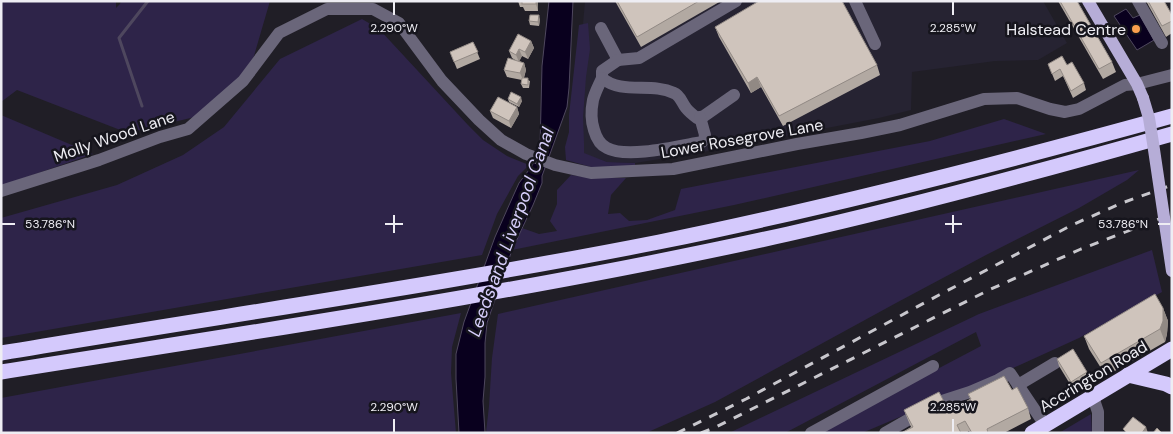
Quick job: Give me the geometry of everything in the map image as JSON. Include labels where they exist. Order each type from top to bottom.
[{"type":"highway","points":[[1,352],[326,301],[658,242],[782,216],[1028,155],[1172,116]]},
{"type":"highway","points":[[1,372],[444,301],[659,261],[816,227],[1032,174],[1172,134]]},
{"type":"highway","name":"Accrington Road","points":[[1038,429],[1172,349]]},
{"type":"highway","points":[[1128,375],[1172,387]]},
{"type":"main road","points":[[1088,1],[1138,84],[1143,98],[1152,134],[1172,271]]},
{"type":"street","points":[[700,117],[705,135],[702,142],[656,150],[616,152],[607,149],[594,134],[592,123],[593,100],[602,78],[602,72],[618,60],[639,58],[736,1]]},
{"type":"street","points":[[855,1],[875,44]]},
{"type":"street","points":[[1138,1],[1162,43]]},
{"type":"street","name":"Molly Wood Lane","points":[[1,191],[99,160],[188,128],[243,80],[279,33],[327,9],[373,9]]},
{"type":"street","name":"Lower Rosegrove Lane","points":[[373,9],[399,23],[442,80],[479,120],[501,140],[526,154],[555,165],[591,173],[673,169],[900,125],[984,99],[1017,98],[1050,110],[1065,112],[1079,109],[1125,84],[1138,84],[1172,75]]},
{"type":"street","points":[[601,28],[618,60]]},
{"type":"street","points":[[602,78],[616,86],[655,88],[676,94],[686,108],[698,118],[704,116],[734,95]]},
{"type":"street","points":[[1018,385],[1055,363]]},
{"type":"street","points":[[811,433],[933,366]]},
{"type":"street","points":[[885,433],[938,402],[970,392],[1010,373],[1018,385],[1038,429]]},
{"type":"street","points":[[1093,397],[1098,412],[1098,433]]},
{"type":"shaded area","points":[[1,1],[116,1],[116,8],[121,1],[270,1],[249,73],[203,115],[128,133],[17,90],[1,102]]},
{"type":"shaded area","points":[[585,1],[1043,1],[1067,43],[1038,60],[995,61],[912,72],[911,110],[879,118],[698,153],[635,163],[607,162],[573,150]]},
{"type":"shaded area","points":[[362,19],[379,29],[483,140],[507,156],[529,165],[518,176],[497,214],[482,255],[1,338],[1,218],[117,185],[183,155],[224,127],[280,59]]},
{"type":"shaded area","points":[[588,23],[590,49],[583,117],[584,153],[607,162],[635,163],[635,168],[591,167],[566,160],[565,147],[569,132],[569,115],[579,25]]},
{"type":"shaded area","points":[[1,115],[93,154],[1,186]]},
{"type":"shaded area","points":[[1004,119],[1046,134],[734,205],[512,250],[522,228],[539,234],[557,231],[550,221],[557,204],[557,190],[571,175],[591,178],[626,178],[611,195],[608,214],[620,213],[629,221],[647,220],[675,210],[681,189],[930,141]]},
{"type":"shaded area","points":[[1139,170],[1127,180],[1079,208],[986,255],[715,402],[646,433],[486,433],[492,358],[498,314]]},
{"type":"shaded area","points":[[1152,250],[1162,292],[1079,338],[980,383],[862,433],[816,433],[981,346],[976,332],[785,433],[729,433],[979,314]]},
{"type":"shaded area","points":[[461,313],[452,347],[451,373],[456,433],[1,433],[1,398]]},
{"type":"shaded area","points":[[1091,414],[1092,433],[1059,433]]},
{"type":"water","name":"Leeds and Liverpool Canal","points":[[549,1],[573,1],[567,107],[542,176],[542,183],[512,250],[487,323],[483,401],[485,433],[459,433],[456,354],[464,322],[495,237],[519,183],[532,166],[540,148],[542,66]]},
{"type":"water","name":"Halstead Centre","points":[[1126,9],[1133,18],[1140,15],[1154,40],[1137,50],[1114,16]]},
{"type":"building","points":[[522,1],[536,1],[536,4],[522,4]]},
{"type":"building","points":[[617,1],[699,1],[637,37]]},
{"type":"building","points":[[759,1],[842,1],[877,65],[779,116],[757,77],[748,83],[715,27]]},
{"type":"building","points":[[1060,1],[1077,1],[1112,62],[1099,69]]},
{"type":"building","points":[[1148,1],[1164,1],[1172,15],[1172,21],[1162,26]]},
{"type":"building","points":[[530,15],[539,15],[538,22],[529,21]]},
{"type":"building","points":[[518,34],[531,41],[525,52],[519,49],[516,55],[509,51]]},
{"type":"building","points":[[473,42],[478,52],[454,62],[450,52]]},
{"type":"building","points":[[1062,56],[1067,65],[1072,62],[1084,83],[1071,91],[1060,69],[1052,74],[1048,64]]},
{"type":"building","points":[[508,58],[524,63],[520,73],[504,70]]},
{"type":"building","points":[[522,78],[528,78],[528,85],[521,84]]},
{"type":"building","points":[[511,92],[521,97],[517,104],[508,99]]},
{"type":"building","points":[[498,97],[517,107],[509,121],[490,111]]},
{"type":"building","points":[[1155,294],[1163,308],[1163,321],[1160,329],[1101,363],[1084,336]]},
{"type":"building","points":[[1073,349],[1087,372],[1071,382],[1057,359]]},
{"type":"building","points":[[1004,376],[1012,390],[1017,387],[1028,408],[987,429],[988,433],[972,433],[965,421],[957,425],[961,433],[901,433],[913,427],[904,410],[939,392],[949,411],[971,399],[968,394]]},
{"type":"building","points":[[1133,417],[1146,427],[1142,433],[1127,433],[1123,429]]},
{"type":"building","points":[[1157,428],[1162,433],[1153,433]]},
{"type":"waterway","points":[[142,106],[119,38],[148,1]]},
{"type":"railway","points":[[677,433],[746,399],[1072,225],[1122,203],[1172,185]]},
{"type":"railway","points":[[701,433],[991,289],[1081,249],[1172,214]]},
{"type":"place","name":"Halstead Centre","points":[[1136,29]]}]
